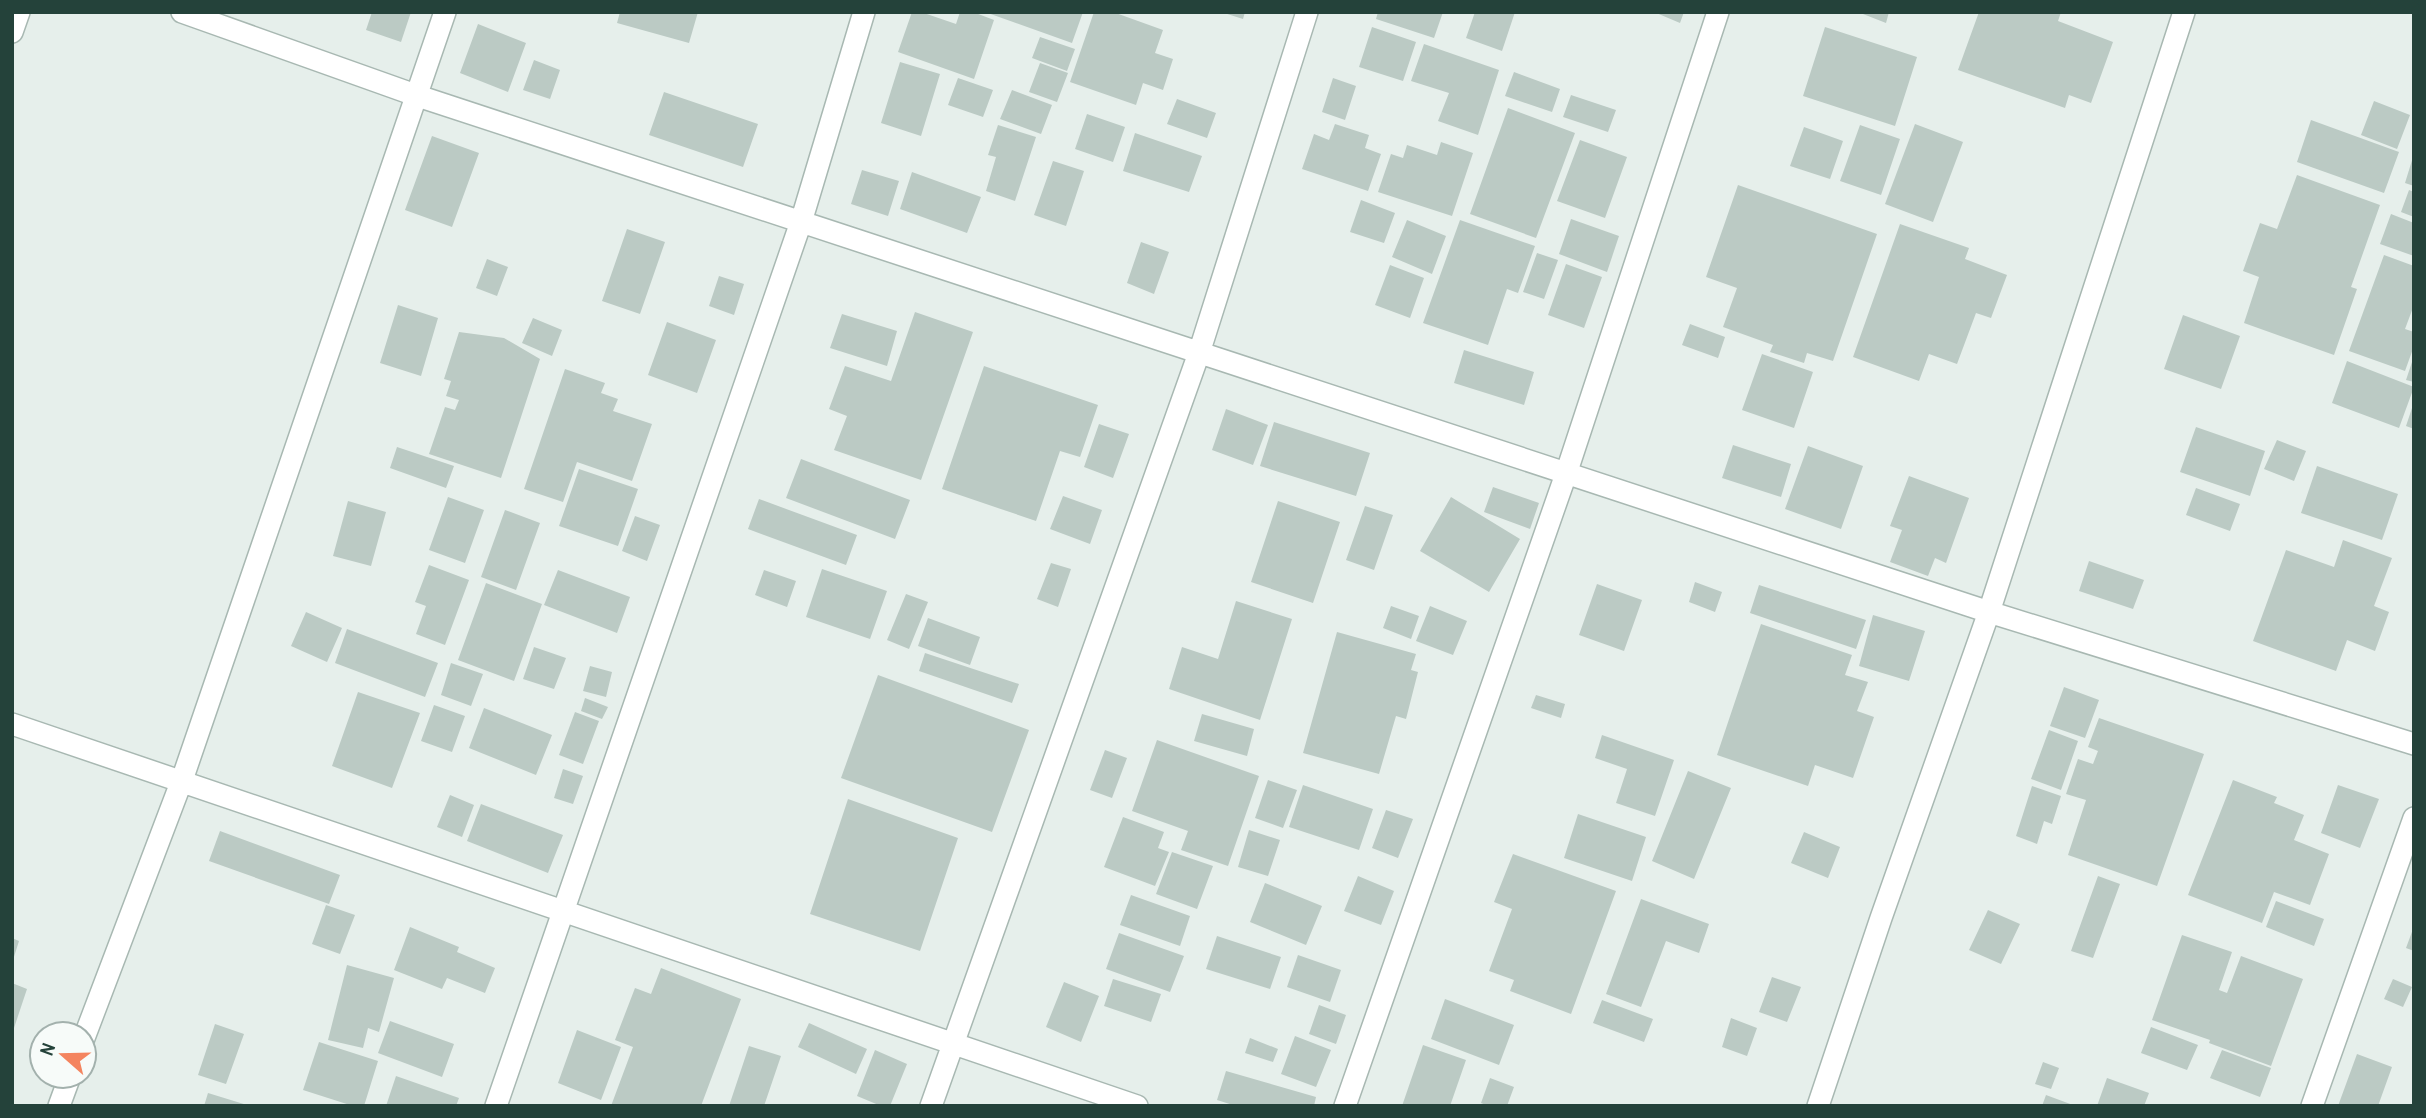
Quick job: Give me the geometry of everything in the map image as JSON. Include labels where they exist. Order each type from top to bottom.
[{"type":"street","points":[[12,32],[19,12]]},
{"type":"street","points":[[182,12],[418,96],[1566,474],[1989,612],[2414,744]]},
{"type":"street","points":[[91,1020],[182,780],[445,12]]},
{"type":"street","points":[[496,1106],[801,222],[864,12]]},
{"type":"street","points":[[931,1106],[1199,353],[1307,12]]},
{"type":"street","points":[[1345,1106],[1566,474],[1718,12]]},
{"type":"street","points":[[1818,1106],[1989,612],[2184,12]]},
{"type":"street","points":[[12,724],[1137,1106]]},
{"type":"street","points":[[2312,1106],[2414,818]]},
{"type":"building","points":[[372,12],[411,12],[401,42],[366,30]]},
{"type":"building","points":[[620,12],[698,12],[689,43],[617,23]]},
{"type":"building","points":[[912,12],[921,12],[956,24],[960,12],[973,12],[994,20],[974,79],[898,52]]},
{"type":"building","points":[[985,12],[1083,12],[1072,43]]},
{"type":"building","points":[[1094,12],[1113,12],[1163,30],[1155,53],[1173,59],[1163,90],[1143,83],[1136,105],[1070,82]]},
{"type":"building","points":[[1221,12],[1245,12],[1243,19]]},
{"type":"building","points":[[1378,12],[1443,12],[1434,38],[1376,19]]},
{"type":"building","points":[[1475,12],[1515,12],[1502,51],[1466,38]]},
{"type":"building","points":[[1654,12],[1684,12],[1680,23]]},
{"type":"building","points":[[1889,12],[1886,23],[1863,14]]},
{"type":"building","points":[[1979,12],[2061,12],[2058,21],[2113,42],[2091,103],[2069,95],[2065,108],[1958,70]]},
{"type":"building","points":[[478,24],[526,43],[508,92],[460,73]]},
{"type":"building","points":[[1372,27],[1416,42],[1403,81],[1359,67]]},
{"type":"building","points":[[1825,27],[1917,57],[1895,126],[1803,96]]},
{"type":"building","points":[[1040,37],[1075,49],[1067,71],[1032,58]]},
{"type":"building","points":[[1424,44],[1499,70],[1478,135],[1438,121],[1449,93],[1411,81]]},
{"type":"building","points":[[534,60],[560,70],[550,99],[523,90]]},
{"type":"building","points":[[900,62],[940,74],[921,136],[881,123]]},
{"type":"building","points":[[1040,63],[1068,73],[1057,102],[1029,92]]},
{"type":"building","points":[[1514,72],[1560,89],[1552,112],[1505,96]]},
{"type":"building","points":[[958,78],[993,90],[983,117],[948,105]]},
{"type":"building","points":[[1333,78],[1356,86],[1345,120],[1322,112]]},
{"type":"building","points":[[1012,90],[1052,105],[1041,134],[1000,119]]},
{"type":"building","points":[[664,92],[758,124],[743,167],[649,135]]},
{"type":"building","points":[[1571,95],[1616,110],[1608,132],[1563,117]]},
{"type":"building","points":[[1177,99],[1216,113],[1207,138],[1167,124]]},
{"type":"building","points":[[2374,101],[2410,115],[2397,149],[2361,135]]},
{"type":"building","points":[[1508,108],[1575,133],[1536,238],[1470,214]]},
{"type":"building","points":[[1087,114],[1125,127],[1113,162],[1075,149]]},
{"type":"building","points":[[2311,120],[2399,152],[2384,193],[2297,162]]},
{"type":"building","points":[[1335,124],[1369,135],[1365,148],[1381,154],[1368,191],[1302,169],[1314,134],[1329,140]]},
{"type":"building","points":[[1915,124],[1963,142],[1933,222],[1885,204]]},
{"type":"building","points":[[998,125],[1036,137],[1015,201],[986,191],[996,157],[988,155]]},
{"type":"building","points":[[1860,125],[1900,139],[1881,195],[1840,181]]},
{"type":"building","points":[[1804,127],[1843,141],[1830,179],[1790,166]]},
{"type":"building","points":[[1135,133],[1202,156],[1189,192],[1123,171]]},
{"type":"building","points":[[432,136],[479,153],[452,227],[405,210]]},
{"type":"building","points":[[1580,140],[1627,157],[1605,218],[1557,201]]},
{"type":"building","points":[[1441,142],[1473,153],[1452,216],[1378,192],[1391,154],[1403,158],[1407,145],[1437,155]]},
{"type":"building","points":[[2414,157],[2414,186],[2405,183]]},
{"type":"building","points":[[1053,161],[1084,171],[1066,226],[1034,215]]},
{"type":"building","points":[[862,170],[899,181],[888,216],[851,204]]},
{"type":"building","points":[[912,172],[981,197],[967,233],[900,209]]},
{"type":"building","points":[[2297,175],[2380,205],[2351,287],[2357,289],[2334,355],[2244,323],[2259,277],[2243,271],[2260,223],[2277,229]]},
{"type":"building","points":[[1738,185],[1877,234],[1833,361],[1807,353],[1804,363],[1770,352],[1773,345],[1723,327],[1737,288],[1706,277]]},
{"type":"building","points":[[2409,190],[2414,192],[2414,217],[2401,212]]},
{"type":"building","points":[[1361,200],[1395,213],[1384,243],[1350,232]]},
{"type":"building","points":[[2391,214],[2414,223],[2414,256],[2380,244]]},
{"type":"building","points":[[1571,219],[1619,236],[1607,272],[1559,254]]},
{"type":"building","points":[[1407,220],[1446,236],[1432,274],[1392,257]]},
{"type":"building","points":[[1460,220],[1535,246],[1518,293],[1507,289],[1488,345],[1423,323]]},
{"type":"building","points":[[1900,224],[1969,248],[1965,259],[2007,275],[1991,318],[1976,313],[1957,364],[1929,354],[1919,381],[1853,357]]},
{"type":"building","points":[[627,229],[665,242],[640,314],[602,301]]},
{"type":"building","points":[[1141,242],[1169,252],[1154,294],[1127,283]]},
{"type":"building","points":[[1537,253],[1558,260],[1544,299],[1523,292]]},
{"type":"building","points":[[2384,255],[2414,266],[2414,305],[2405,329],[2414,332],[2414,346],[2405,371],[2349,351]]},
{"type":"building","points":[[487,259],[508,267],[497,296],[476,288]]},
{"type":"building","points":[[1566,264],[1602,277],[1584,328],[1548,315]]},
{"type":"building","points":[[1390,265],[1424,278],[1410,318],[1375,305]]},
{"type":"building","points":[[719,276],[744,284],[734,315],[709,306]]},
{"type":"building","points":[[398,305],[438,318],[421,376],[380,363]]},
{"type":"building","points":[[915,312],[973,332],[921,480],[834,450],[847,416],[829,409],[845,366],[891,381]]},
{"type":"building","points":[[842,314],[897,331],[887,366],[830,348]]},
{"type":"building","points":[[2183,315],[2240,336],[2221,389],[2164,369]]},
{"type":"building","points":[[533,318],[562,330],[552,356],[522,343]]},
{"type":"building","points":[[667,322],[716,340],[697,393],[648,375]]},
{"type":"building","points":[[1690,324],[1725,337],[1718,358],[1682,345]]},
{"type":"building","points":[[459,332],[504,338],[540,359],[501,478],[429,454],[445,407],[455,410],[459,400],[446,396],[451,381],[444,379]]},
{"type":"building","points":[[1464,350],[1534,372],[1524,405],[1454,383]]},
{"type":"building","points":[[1762,354],[1813,372],[1794,428],[1742,410]]},
{"type":"building","points":[[2414,360],[2414,382],[2406,380]]},
{"type":"building","points":[[2347,361],[2414,387],[2399,428],[2332,403]]},
{"type":"building","points":[[984,366],[1098,405],[1080,457],[1060,451],[1036,521],[942,489]]},
{"type":"building","points":[[565,369],[605,383],[601,393],[618,399],[613,411],[652,424],[632,481],[577,462],[563,502],[524,489]]},
{"type":"building","points":[[2414,405],[2414,429],[2406,426]]},
{"type":"building","points":[[1226,409],[1268,425],[1253,465],[1212,450]]},
{"type":"building","points":[[1274,422],[1370,453],[1356,496],[1260,466]]},
{"type":"building","points":[[1099,424],[1129,434],[1113,478],[1084,467]]},
{"type":"building","points":[[2196,427],[2265,451],[2250,496],[2180,472]]},
{"type":"building","points":[[2277,440],[2306,451],[2294,481],[2264,469]]},
{"type":"building","points":[[1733,445],[1791,464],[1781,497],[1722,478]]},
{"type":"building","points":[[1808,446],[1863,466],[1841,529],[1785,509]]},
{"type":"building","points":[[397,447],[454,466],[446,488],[390,468]]},
{"type":"building","points":[[801,459],[910,500],[895,539],[786,498]]},
{"type":"building","points":[[2317,466],[2398,494],[2382,540],[2301,513]]},
{"type":"building","points":[[579,469],[638,489],[618,546],[559,526]]},
{"type":"building","points":[[1909,476],[1969,498],[1946,563],[1935,558],[1928,576],[1890,562],[1902,530],[1890,526]]},
{"type":"building","points":[[1493,487],[1539,503],[1530,529],[1484,512]]},
{"type":"building","points":[[2196,488],[2240,504],[2230,531],[2186,515]]},
{"type":"building","points":[[1063,496],[1102,510],[1090,544],[1050,529]]},
{"type":"building","points":[[448,497],[484,510],[465,563],[429,550]]},
{"type":"building","points":[[1451,497],[1520,539],[1489,592],[1420,551]]},
{"type":"building","points":[[759,499],[857,535],[846,565],[748,529]]},
{"type":"building","points":[[348,501],[386,512],[371,566],[333,556]]},
{"type":"building","points":[[1278,501],[1340,522],[1313,603],[1251,582]]},
{"type":"building","points":[[1365,506],[1393,515],[1374,570],[1346,560]]},
{"type":"building","points":[[505,510],[540,523],[516,590],[481,577]]},
{"type":"building","points":[[635,516],[660,525],[647,561],[622,551]]},
{"type":"building","points":[[2343,540],[2392,558],[2374,606],[2389,612],[2375,651],[2347,640],[2336,671],[2253,641],[2286,550],[2334,567]]},
{"type":"building","points":[[2089,561],[2144,580],[2133,609],[2079,591]]},
{"type":"building","points":[[1051,563],[1071,569],[1058,607],[1037,599]]},
{"type":"building","points":[[429,565],[469,580],[445,645],[416,634],[426,606],[415,602]]},
{"type":"building","points":[[822,569],[887,591],[870,639],[806,617]]},
{"type":"building","points":[[558,570],[630,597],[617,633],[544,605]]},
{"type":"building","points":[[764,570],[796,581],[787,607],[755,595]]},
{"type":"building","points":[[1695,582],[1722,592],[1715,612],[1689,602]]},
{"type":"building","points":[[486,583],[542,604],[514,681],[458,660]]},
{"type":"building","points":[[1597,584],[1642,600],[1624,651],[1579,635]]},
{"type":"building","points":[[1759,585],[1866,620],[1856,649],[1750,613]]},
{"type":"building","points":[[906,594],[928,602],[909,649],[887,640]]},
{"type":"building","points":[[1236,601],[1292,619],[1260,720],[1169,689],[1182,647],[1218,659]]},
{"type":"building","points":[[1391,606],[1419,616],[1411,639],[1383,628]]},
{"type":"building","points":[[1430,606],[1467,621],[1453,655],[1416,641]]},
{"type":"building","points":[[306,612],[342,628],[327,662],[291,646]]},
{"type":"building","points":[[1873,615],[1925,631],[1909,681],[1859,666]]},
{"type":"building","points":[[928,618],[980,637],[970,665],[918,646]]},
{"type":"building","points":[[1761,624],[1852,655],[1845,675],[1868,682],[1857,711],[1874,717],[1853,778],[1815,765],[1808,786],[1717,755]]},
{"type":"building","points":[[347,629],[438,663],[425,697],[335,663]]},
{"type":"building","points":[[1337,632],[1416,654],[1411,670],[1418,672],[1406,719],[1396,716],[1379,774],[1303,753]]},
{"type":"building","points":[[534,647],[566,658],[554,689],[523,679]]},
{"type":"building","points":[[925,653],[1019,684],[1012,703],[919,671]]},
{"type":"building","points":[[451,663],[483,674],[471,706],[441,695]]},
{"type":"building","points":[[590,666],[612,672],[606,697],[583,691]]},
{"type":"building","points":[[878,675],[1029,730],[992,832],[841,778]]},
{"type":"building","points":[[2064,687],[2099,700],[2085,738],[2050,726]]},
{"type":"building","points":[[358,692],[420,713],[392,788],[332,766]]},
{"type":"building","points":[[1536,695],[1565,704],[1561,718],[1531,708]]},
{"type":"building","points":[[585,698],[608,707],[602,719],[581,711]]},
{"type":"building","points":[[434,705],[465,716],[452,752],[421,741]]},
{"type":"building","points":[[484,708],[552,735],[536,775],[469,748]]},
{"type":"building","points":[[575,712],[599,721],[583,764],[559,755]]},
{"type":"building","points":[[1202,714],[1254,729],[1247,756],[1194,741]]},
{"type":"building","points":[[2099,718],[2204,754],[2157,886],[2068,855],[2086,800],[2066,794],[2078,759],[2093,764],[2098,751],[2088,747]]},
{"type":"building","points":[[2049,730],[2078,741],[2061,790],[2031,779]]},
{"type":"building","points":[[1602,735],[1674,760],[1655,816],[1616,803],[1627,769],[1595,758]]},
{"type":"building","points":[[1157,740],[1259,776],[1228,866],[1181,850],[1188,831],[1132,811]]},
{"type":"building","points":[[1105,750],[1127,758],[1112,798],[1090,790]]},
{"type":"building","points":[[563,769],[583,776],[573,804],[554,798]]},
{"type":"building","points":[[1688,771],[1731,788],[1694,879],[1652,861]]},
{"type":"building","points":[[1268,780],[1297,790],[1283,828],[1255,818]]},
{"type":"building","points":[[2233,780],[2277,797],[2274,803],[2304,815],[2294,840],[2329,854],[2310,905],[2274,892],[2262,923],[2188,895]]},
{"type":"building","points":[[1303,785],[1373,809],[1359,850],[1289,827]]},
{"type":"building","points":[[2338,785],[2379,799],[2360,848],[2321,833]]},
{"type":"building","points":[[2032,786],[2061,796],[2052,824],[2044,821],[2037,844],[2016,836]]},
{"type":"building","points":[[450,795],[474,805],[462,837],[437,827]]},
{"type":"building","points":[[848,799],[958,838],[920,951],[810,914]]},
{"type":"building","points":[[481,804],[563,835],[548,873],[467,841]]},
{"type":"building","points":[[1386,810],[1413,819],[1398,858],[1372,848]]},
{"type":"building","points":[[1578,814],[1646,837],[1632,881],[1564,858]]},
{"type":"building","points":[[1123,817],[1164,832],[1158,848],[1169,852],[1155,886],[1104,867]]},
{"type":"building","points":[[1249,830],[1280,840],[1268,876],[1238,867]]},
{"type":"building","points":[[220,831],[340,875],[329,904],[209,861]]},
{"type":"building","points":[[1804,832],[1840,847],[1828,878],[1791,863]]},
{"type":"building","points":[[1172,852],[1213,866],[1197,909],[1156,894]]},
{"type":"building","points":[[1513,854],[1616,891],[1571,1014],[1510,991],[1514,980],[1489,971],[1512,909],[1494,902]]},
{"type":"building","points":[[1358,876],[1394,891],[1381,925],[1344,911]]},
{"type":"building","points":[[2098,876],[2120,884],[2093,958],[2071,951]]},
{"type":"building","points":[[1265,883],[1322,906],[1306,945],[1250,922]]},
{"type":"building","points":[[1131,895],[1190,916],[1180,946],[1120,925]]},
{"type":"building","points":[[1641,899],[1709,924],[1699,953],[1666,941],[1641,1007],[1606,994]]},
{"type":"building","points":[[2276,901],[2324,919],[2314,946],[2266,927]]},
{"type":"building","points":[[326,905],[355,915],[340,954],[312,944]]},
{"type":"building","points":[[1988,910],[2020,924],[2001,964],[1969,950]]},
{"type":"building","points":[[410,927],[459,947],[457,952],[495,968],[485,993],[447,978],[442,989],[394,970]]},
{"type":"building","points":[[2414,929],[2414,951],[2406,948]]},
{"type":"building","points":[[1119,933],[1184,956],[1170,992],[1106,969]]},
{"type":"building","points":[[2182,935],[2232,952],[2219,990],[2227,993],[2241,956],[2303,979],[2271,1066],[2209,1043],[2210,1040],[2152,1020]]},
{"type":"building","points":[[1217,936],[1281,957],[1270,989],[1206,969]]},
{"type":"building","points":[[12,938],[19,941],[13,960],[12,959]]},
{"type":"building","points":[[1298,955],[1341,970],[1330,1002],[1287,987]]},
{"type":"building","points":[[347,965],[394,978],[379,1032],[368,1028],[363,1048],[328,1040]]},
{"type":"building","points":[[661,968],[741,999],[701,1106],[611,1106],[633,1047],[615,1040],[635,988],[651,994]]},
{"type":"building","points":[[1772,977],[1801,987],[1787,1022],[1759,1012]]},
{"type":"building","points":[[1113,979],[1161,994],[1151,1022],[1104,1006]]},
{"type":"building","points":[[2393,979],[2412,987],[2403,1007],[2384,999]]},
{"type":"building","points":[[1064,982],[1099,996],[1081,1042],[1046,1027]]},
{"type":"building","points":[[12,983],[27,989],[13,1031],[12,1031]]},
{"type":"building","points":[[1445,999],[1514,1025],[1499,1065],[1431,1039]]},
{"type":"building","points":[[1602,1000],[1653,1019],[1644,1042],[1593,1023]]},
{"type":"building","points":[[1319,1005],[1346,1015],[1336,1044],[1309,1034]]},
{"type":"building","points":[[1731,1018],[1757,1028],[1747,1056],[1722,1047]]},
{"type":"building","points":[[390,1021],[454,1044],[442,1077],[378,1053]]},
{"type":"building","points":[[809,1023],[867,1049],[856,1074],[798,1047]]},
{"type":"building","points":[[215,1024],[244,1034],[226,1084],[198,1075]]},
{"type":"building","points":[[2151,1027],[2198,1045],[2187,1070],[2141,1053]]},
{"type":"building","points":[[577,1030],[621,1047],[601,1100],[558,1083]]},
{"type":"building","points":[[1295,1036],[1331,1050],[1316,1087],[1281,1074]]},
{"type":"building","points":[[1250,1038],[1278,1049],[1273,1062],[1245,1053]]},
{"type":"building","points":[[319,1042],[378,1061],[364,1106],[353,1106],[303,1090]]},
{"type":"building","points":[[1423,1045],[1466,1060],[1450,1106],[1402,1106]]},
{"type":"building","points":[[749,1046],[781,1056],[764,1106],[729,1106]]},
{"type":"building","points":[[875,1050],[907,1064],[890,1106],[881,1106],[857,1096]]},
{"type":"building","points":[[2222,1050],[2271,1068],[2260,1097],[2210,1078]]},
{"type":"building","points":[[2357,1054],[2392,1067],[2378,1106],[2338,1106]]},
{"type":"building","points":[[2043,1062],[2059,1068],[2051,1089],[2035,1084]]},
{"type":"building","points":[[1226,1071],[1316,1097],[1314,1106],[1236,1106],[1217,1100]]},
{"type":"building","points":[[396,1076],[459,1098],[456,1106],[386,1106]]},
{"type":"building","points":[[1490,1078],[1514,1087],[1507,1106],[1488,1106],[1481,1103]]},
{"type":"building","points":[[2107,1078],[2149,1093],[2144,1106],[2097,1106]]},
{"type":"building","points":[[208,1093],[247,1105],[204,1106]]},
{"type":"building","points":[[2046,1095],[2073,1105],[2073,1106],[2042,1106]]}]
